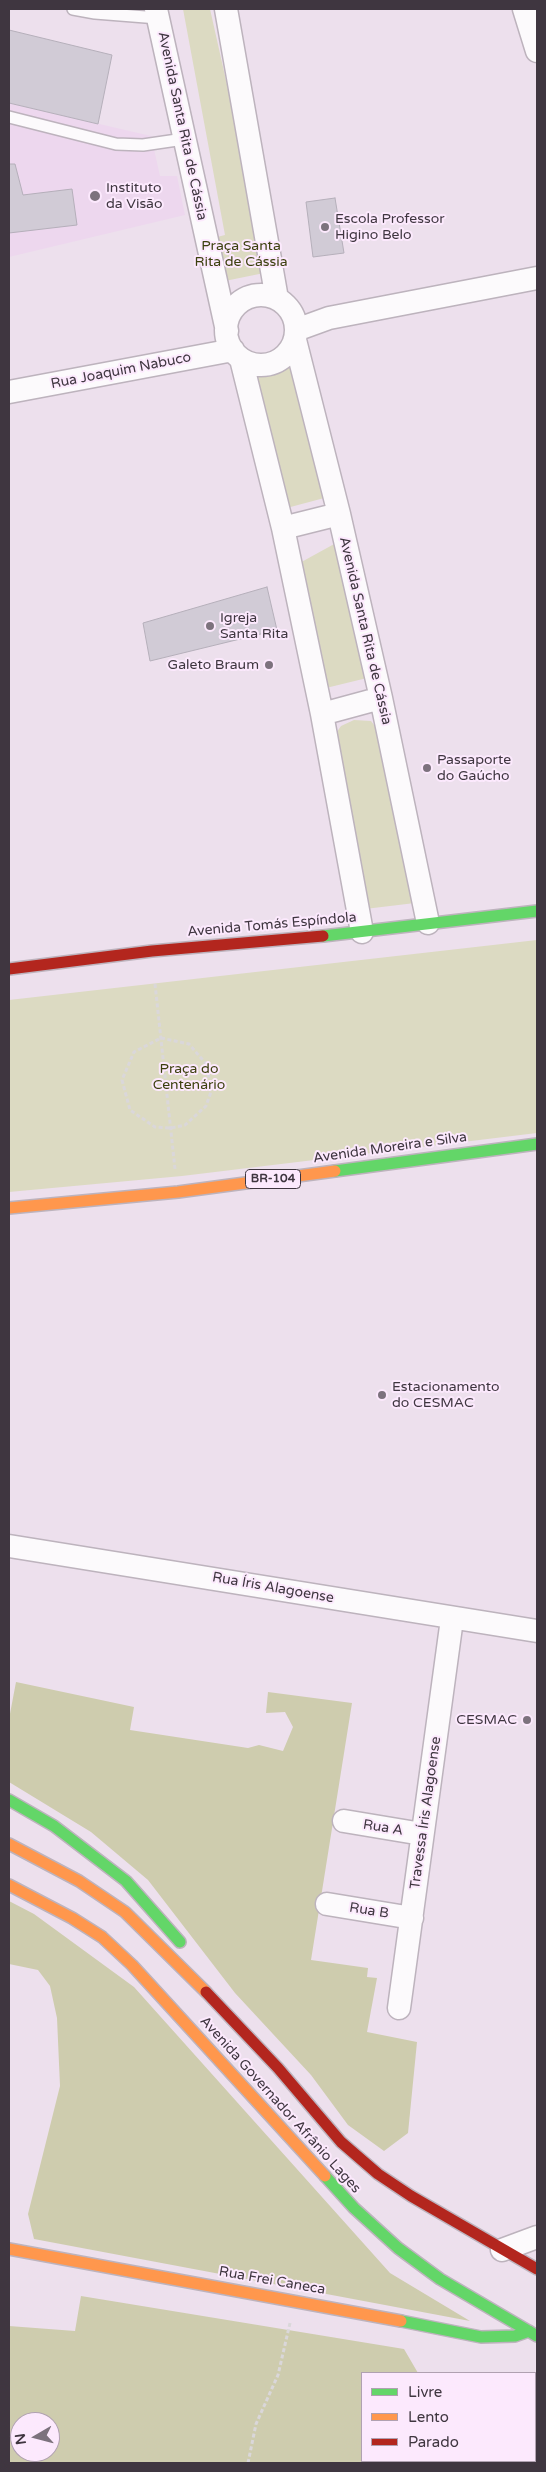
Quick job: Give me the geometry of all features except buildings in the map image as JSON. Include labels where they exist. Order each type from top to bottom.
[{"type":"main road","name":"Avenida Tomás Espíndola","points":[[9,968],[152,951],[362,932],[537,911]]},
{"type":"main road","name":"Avenida Moreira e Silva","points":[[9,1208],[178,1192],[537,1144]]},
{"type":"main road","points":[[9,1800],[54,1826],[126,1881],[187,1951]]},
{"type":"main road","name":"Avenida Governador Afrânio Lages","points":[[9,1844],[79,1881],[125,1912],[182,1967],[278,2068],[341,2142],[378,2174],[502,2250],[537,2269]]},
{"type":"main road","name":"Avenida Governador Afrânio Lages","points":[[9,1885],[72,1918],[102,1937],[132,1965],[354,2208],[398,2248],[440,2279],[535,2331]]},
{"type":"main road","points":[[197,1967],[222,2009]]},
{"type":"main road","name":"Rua Frei Caneca","points":[[9,2249],[296,2300],[481,2337],[515,2336],[535,2331]]},
{"type":"street","points":[[226,9],[277,299],[295,328]]},
{"type":"street","points":[[524,9],[537,51]]},
{"type":"street","name":"Avenida Santa Rita de Cássia","points":[[157,13],[184,139],[233,347],[283,528],[322,714],[362,932]]},
{"type":"street","points":[[295,328],[329,318],[537,278]]},
{"type":"street","points":[[277,299],[257,295],[238,304],[228,321],[233,347],[251,364],[273,363],[283,358],[295,328]]},
{"type":"street","name":"Avenida Santa Rita de Cássia","points":[[295,328],[381,698],[428,923]]},
{"type":"street","name":"Rua Joaquim Nabuco","points":[[9,392],[233,347]]},
{"type":"street","points":[[283,528],[339,514]]},
{"type":"street","points":[[322,714],[381,698]]},
{"type":"street","name":"Rua Íris Alagoense","points":[[9,1546],[198,1574],[452,1619],[537,1631]]},
{"type":"street","name":"Travessa Íris Alagoense","points":[[399,2008],[452,1619]]},
{"type":"street","name":"Rua A","points":[[344,1821],[422,1834]]},
{"type":"street","name":"Rua B","points":[[327,1904],[412,1918]]},
{"type":"street","points":[[502,2250],[537,2237]]},
{"type":"lane","points":[[73,9],[95,13],[157,13]]},
{"type":"lane","points":[[9,117],[116,144],[143,145],[184,139]]},
{"type":"path","points":[[155,984],[176,1172]]},
{"type":"path","points":[[161,1038],[188,1044],[207,1065],[211,1092],[206,1106],[185,1125],[171,1128],[156,1127],[130,1110],[122,1080],[134,1052],[161,1038]]},
{"type":"path","points":[[248,2463],[256,2424],[278,2375],[296,2300]]},
{"type":"shaded area","name":"Instituto da Visão","points":[[9,103],[151,136],[160,176],[177,176],[185,215],[9,257]]},
{"type":"shaded area","points":[[16,1682],[134,1707],[130,1730],[248,1748],[259,1745],[283,1751],[293,1727],[285,1712],[266,1713],[268,1692],[352,1703],[311,1960],[368,1968],[367,1977],[377,1978],[367,2032],[417,2042],[408,2133],[384,2151],[348,2125],[311,2075],[235,1993],[148,1880],[91,1832],[9,1782],[9,1719]]},
{"type":"shaded area","points":[[9,1901],[34,1914],[134,1987],[390,2273],[470,2321],[34,2239],[28,2214],[60,2086],[57,2018],[50,1986],[38,1970],[9,1964]]},
{"type":"shaded area","points":[[81,2296],[404,2349],[417,2372],[361,2372],[361,2462],[413,2463],[9,2463],[9,2326],[75,2331]]},
{"type":"green space","name":"Praça Santa Rita de Cássia","points":[[183,9],[210,9],[269,272],[220,282],[209,239],[225,235]]},
{"type":"green space","points":[[295,358],[328,497],[283,509],[252,378]]},
{"type":"green space","points":[[336,543],[367,678],[326,688],[296,565]]},
{"type":"green space","points":[[354,720],[371,721],[380,733],[415,903],[365,909],[332,739],[341,726]]},
{"type":"green space","name":"Praça do Centenário","points":[[537,940],[537,1133],[182,1176],[9,1192],[9,1000]]},
{"type":"traffic: fast","points":[[323,936],[537,911]]},
{"type":"traffic: fast","points":[[335,1171],[537,1144]]},
{"type":"traffic: fast","points":[[9,1800],[54,1826],[126,1881],[180,1942]]},
{"type":"traffic: fast","points":[[325,2176],[354,2208],[398,2248],[440,2279],[537,2336]]},
{"type":"traffic: fast","points":[[401,2321],[481,2337],[515,2336],[529,2331]]},
{"type":"traffic: slow","points":[[9,1208],[178,1192],[335,1171]]},
{"type":"traffic: slow","points":[[9,1844],[79,1881],[125,1912],[206,1992]]},
{"type":"traffic: slow","points":[[9,1885],[72,1918],[102,1937],[132,1965],[325,2176]]},
{"type":"traffic: slow","points":[[9,2249],[401,2321]]},
{"type":"traffic: jam","points":[[9,969],[152,951],[323,936]]},
{"type":"traffic: jam","points":[[206,1992],[278,2068],[341,2142],[378,2174],[411,2196],[537,2269]]},
{"type":"place","name":"Instituto da Visão","points":[[95,196]]},
{"type":"place","name":"Escola Professor Higino Belo","points":[[325,227]]},
{"type":"place","name":"Igreja Santa Rita","points":[[210,626]]},
{"type":"place","name":"Galeto Braum","points":[[269,665]]},
{"type":"place","name":"Passaporte do Gaúcho","points":[[427,768]]},
{"type":"place","name":"Estacionamento do CESMAC","points":[[382,1395]]},
{"type":"place","name":"CESMAC","points":[[527,1720]]}]
